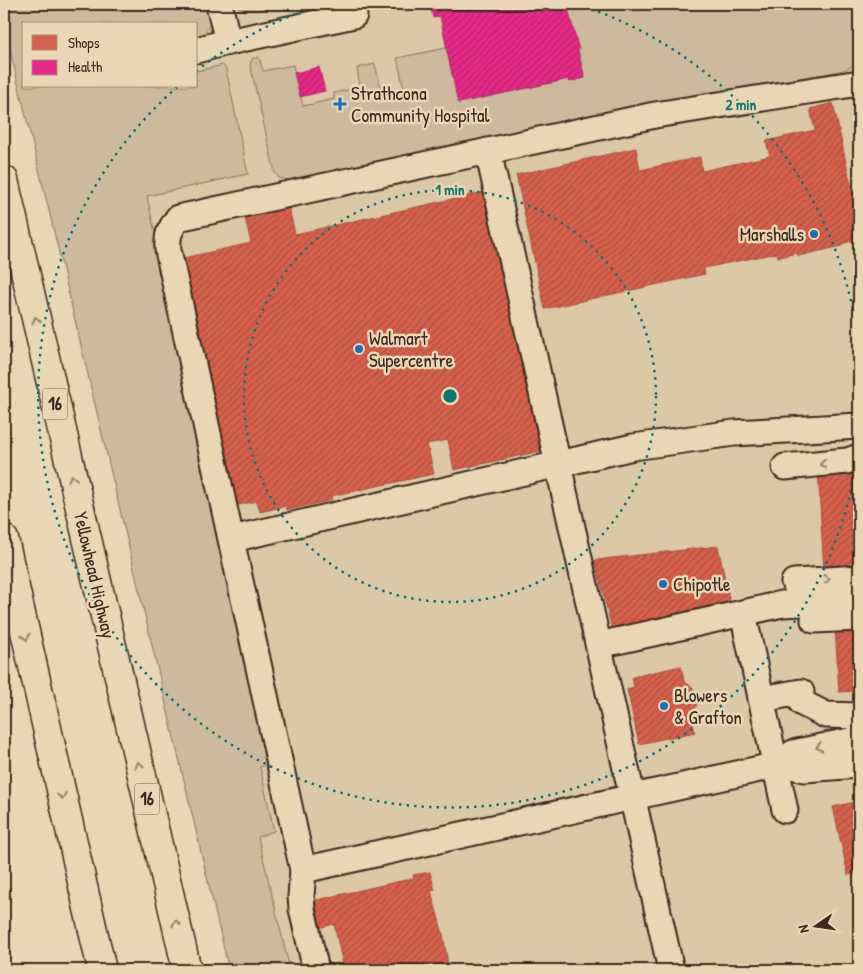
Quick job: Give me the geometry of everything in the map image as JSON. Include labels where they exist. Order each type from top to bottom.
[{"type":"highway","name":"Yellowhead Highway","points":[[4,180],[187,970]]},
{"type":"highway","points":[[4,539],[102,970]]},
{"type":"highway","points":[[4,558],[18,600]]},
{"type":"lane","points":[[219,4],[228,42]]},
{"type":"lane","points":[[198,50],[354,15]]},
{"type":"lane","points":[[316,970],[302,909],[303,870],[168,250],[167,236],[171,228],[178,218],[655,115],[859,83]]},
{"type":"lane","points":[[488,151],[671,970]]},
{"type":"lane","points":[[232,539],[633,447],[699,437],[859,426]]},
{"type":"lane","points":[[785,467],[847,462],[859,457]]},
{"type":"lane","points":[[794,582],[859,578]]},
{"type":"lane","points":[[598,645],[782,604],[853,610]]},
{"type":"lane","points":[[796,620],[853,610]]},
{"type":"lane","points":[[743,613],[762,700],[779,765],[785,810]]},
{"type":"lane","points":[[762,700],[802,697],[826,715],[859,716]]},
{"type":"lane","points":[[779,765],[793,753],[859,740]]},
{"type":"lane","points":[[303,870],[779,765],[805,768],[859,765]]},
{"type":"shaded area","points":[[4,4],[210,4],[208,29],[198,38],[198,22],[22,22],[22,88],[198,88],[198,71],[223,65],[226,69],[248,174],[147,196],[270,764],[260,767],[274,831],[258,837],[290,970],[229,970],[4,26]]},
{"type":"shaded area","points":[[210,4],[852,4],[859,54],[859,970],[290,970],[254,822],[136,198],[195,88],[198,88],[198,36],[203,35],[213,15]]},
{"type":"shaded area","points":[[235,4],[281,4],[251,11],[240,8]]},
{"type":"shaded area","points":[[859,4],[859,62],[847,69],[831,73],[614,110],[293,181],[279,178],[275,173],[250,65],[252,59],[259,57],[263,71],[293,65],[303,106],[334,99],[334,93],[360,87],[357,68],[375,64],[383,98],[405,93],[397,58],[446,48],[459,103],[569,79],[570,81],[585,78],[567,5]]},
{"type":"building: Shops","points":[[833,103],[859,221],[859,239],[841,244],[842,246],[798,256],[798,253],[778,257],[777,253],[704,268],[705,274],[545,309],[516,175],[636,148],[640,170],[700,157],[702,171],[770,156],[766,141],[815,130],[810,109]]},
{"type":"building: Shops","name":"Walmart Supercentre","points":[[484,192],[541,451],[454,470],[448,440],[427,444],[434,474],[331,496],[332,500],[287,510],[286,506],[260,512],[257,501],[234,506],[179,259],[251,243],[243,209],[287,199],[295,234]]},
{"type":"building: Shops","points":[[859,464],[859,566],[824,573],[818,470]]},
{"type":"building: Shops","name":"Chipotle","points":[[718,546],[731,608],[613,633],[595,560]]},
{"type":"building: Shops","points":[[835,627],[859,627],[859,691],[839,692]]},
{"type":"building: Shops","name":"Blowers & Grafton","points":[[681,666],[684,681],[693,688],[697,698],[697,705],[691,715],[695,732],[639,744],[627,689],[634,687],[632,677]]},
{"type":"building: Shops","points":[[859,801],[859,873],[848,875],[833,807]]},
{"type":"building: Shops","points":[[430,872],[435,890],[431,891],[443,934],[449,970],[344,970],[334,924],[318,928],[312,901],[414,878],[413,875]]},
{"type":"building: Shops","points":[[859,964],[859,970],[830,970]]},
{"type":"building: Health","name":"Strathcona Community Hospital","points":[[430,4],[569,4],[567,5],[585,78],[569,82],[569,79],[458,103],[440,16],[433,18]]},
{"type":"building: Health","points":[[319,67],[325,91],[300,97],[294,73]]},
{"type":"place","name":"Strathcona Community Hospital","points":[[340,104]]},
{"type":"place","name":"Marshalls","points":[[814,234]]},
{"type":"place","name":"Walmart Supercentre","points":[[359,349]]},
{"type":"place","name":"Chipotle","points":[[663,584]]},
{"type":"place","name":"Blowers & Grafton","points":[[664,706]]}]
